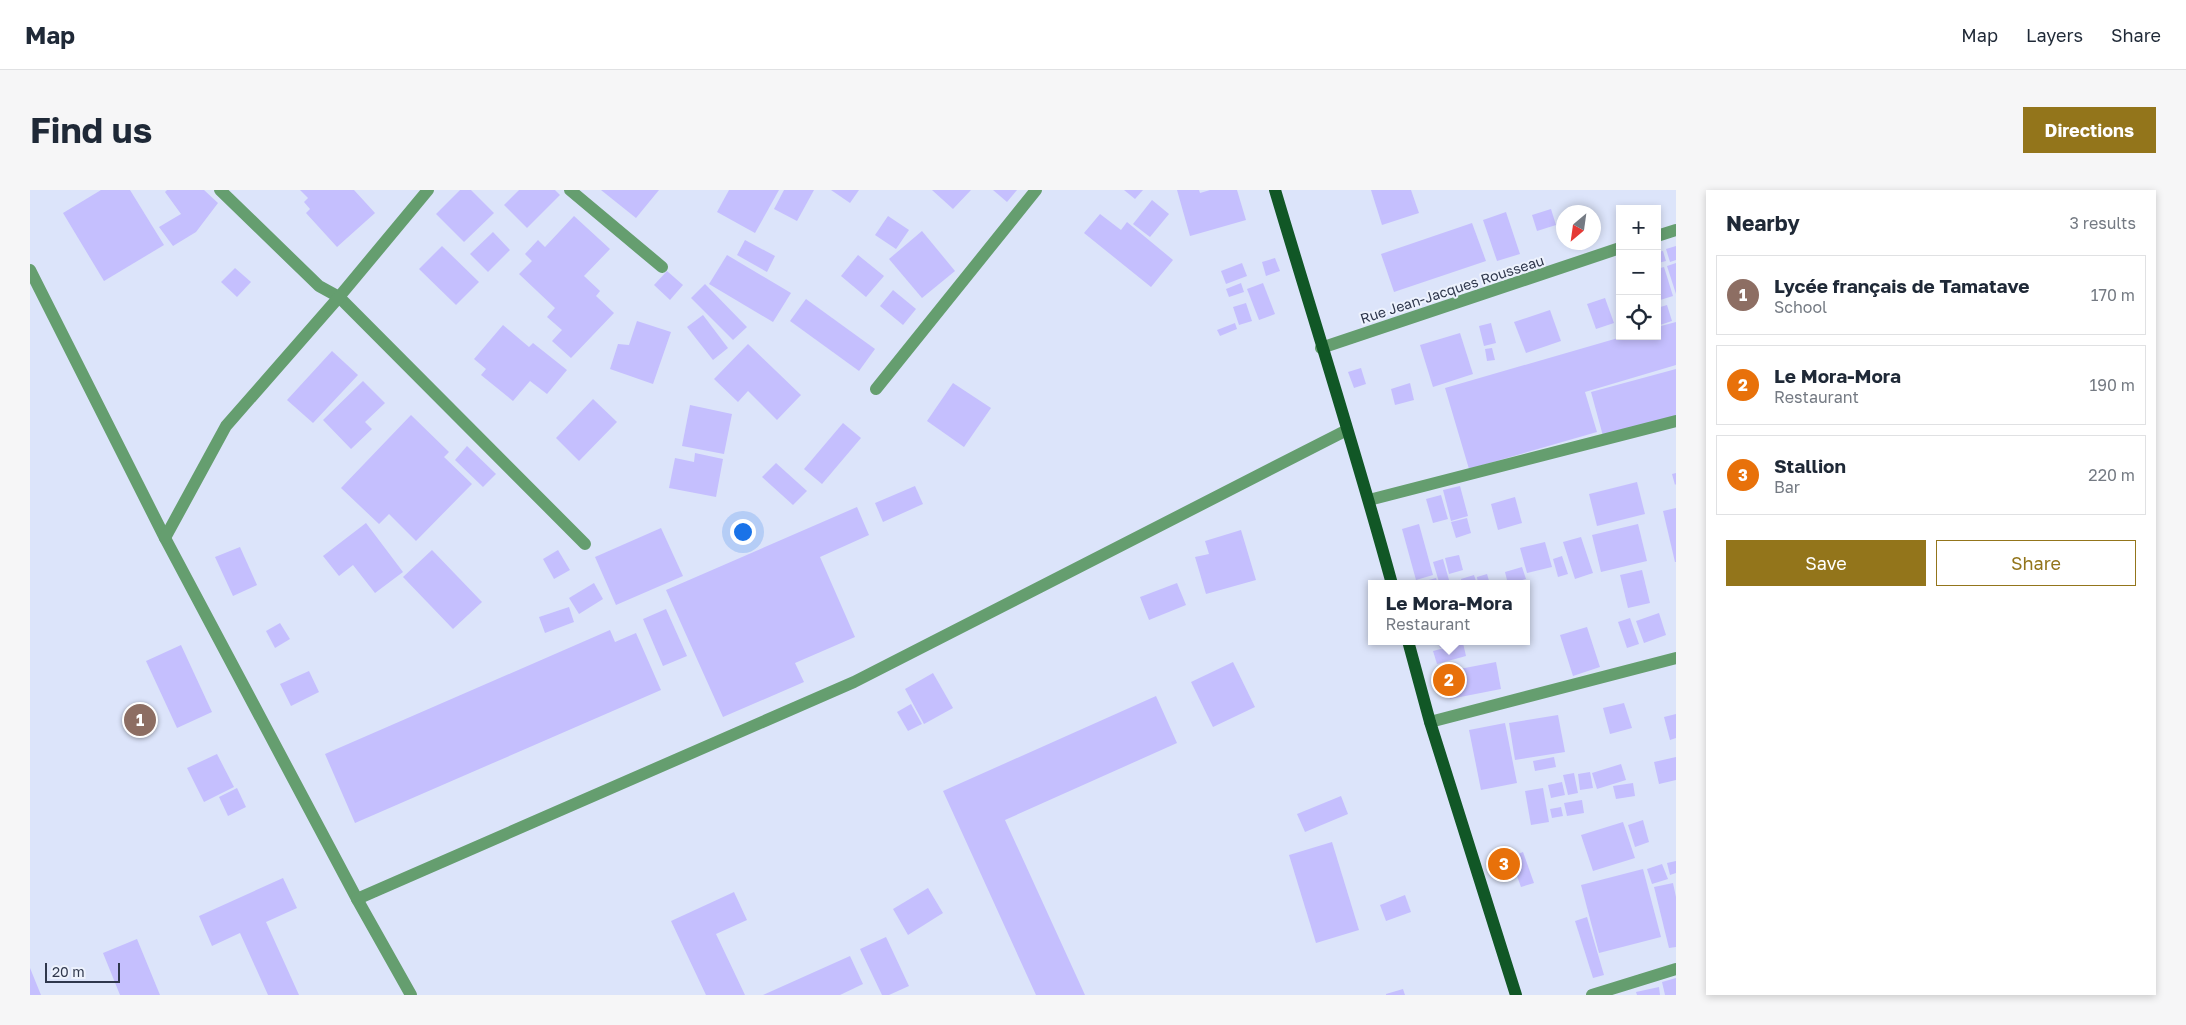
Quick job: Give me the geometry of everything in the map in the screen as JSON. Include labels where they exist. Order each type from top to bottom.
[{"type":"main road","points":[[1275,190],[1321,348],[1369,500],[1391,580]]},
{"type":"main road","points":[[1409,645],[1430,722],[1516,995]]},
{"type":"street","points":[[220,190],[319,286],[339,297],[585,544]]},
{"type":"street","points":[[166,538],[226,426],[339,297],[428,190]]},
{"type":"street","points":[[570,190],[662,267]]},
{"type":"street","points":[[876,389],[1036,190]]},
{"type":"street","points":[[1661,235],[1676,230]]},
{"type":"street","name":"Rue Jean-Jacques Rousseau","points":[[1321,348],[1616,249]]},
{"type":"street","points":[[30,270],[166,538],[357,899],[411,995]]},
{"type":"street","points":[[1369,500],[1676,421]]},
{"type":"street","points":[[357,899],[854,682],[1347,430]]},
{"type":"street","points":[[1430,722],[1676,658]]},
{"type":"street","points":[[1592,995],[1676,969]]},
{"type":"building","points":[[101,190],[130,190],[164,245],[104,281],[63,213]]},
{"type":"building","points":[[167,190],[204,190],[218,203],[196,232],[173,246],[159,227],[181,214],[165,192]]},
{"type":"building","points":[[300,190],[354,190],[375,213],[337,247],[306,213],[310,209],[304,202],[308,198]]},
{"type":"building","points":[[460,190],[471,190],[494,213],[464,242],[436,214]]},
{"type":"building","points":[[519,190],[555,190],[560,195],[527,228],[504,205]]},
{"type":"building","points":[[601,190],[659,190],[636,218]]},
{"type":"building","points":[[729,190],[779,190],[755,233],[717,212]]},
{"type":"building","points":[[784,190],[814,190],[797,221],[774,209]]},
{"type":"building","points":[[831,190],[859,190],[850,203]]},
{"type":"building","points":[[932,190],[971,190],[953,209]]},
{"type":"building","points":[[993,190],[1017,190],[1007,202]]},
{"type":"building","points":[[1124,190],[1143,190],[1135,199]]},
{"type":"building","points":[[1177,190],[1199,190],[1200,193],[1210,190],[1237,190],[1246,220],[1190,236]]},
{"type":"building","points":[[1371,190],[1411,190],[1419,213],[1382,225]]},
{"type":"building","points":[[1152,200],[1169,214],[1150,237],[1133,224]]},
{"type":"building","points":[[1551,209],[1556,225],[1537,231],[1532,215]]},
{"type":"building","points":[[1506,212],[1520,254],[1497,261],[1483,220]]},
{"type":"building","points":[[1100,214],[1121,230],[1127,222],[1173,260],[1151,287],[1084,233]]},
{"type":"building","points":[[574,216],[610,249],[584,276],[600,291],[596,296],[614,313],[571,358],[552,341],[562,330],[547,317],[555,308],[519,274],[532,261],[525,254],[538,240],[545,247]]},
{"type":"building","points":[[888,216],[909,230],[896,249],[875,235]]},
{"type":"building","points":[[1472,223],[1486,261],[1394,292],[1381,254]]},
{"type":"building","points":[[922,231],[955,271],[922,298],[889,259]]},
{"type":"building","points":[[493,232],[510,250],[488,272],[470,254]]},
{"type":"building","points":[[745,240],[775,256],[767,272],[737,255]]},
{"type":"building","points":[[442,246],[479,282],[456,305],[419,269]]},
{"type":"building","points":[[1676,246],[1676,260],[1670,262],[1666,249]]},
{"type":"building","points":[[1661,251],[1663,251],[1666,261],[1661,262]]},
{"type":"building","points":[[727,255],[791,293],[773,322],[709,284]]},
{"type":"building","points":[[858,255],[884,276],[866,297],[841,276]]},
{"type":"building","points":[[1275,258],[1280,271],[1266,276],[1262,262]]},
{"type":"building","points":[[1242,263],[1247,276],[1226,284],[1221,271]]},
{"type":"building","points":[[1676,263],[1676,294],[1667,266]]},
{"type":"building","points":[[1664,267],[1673,296],[1661,300],[1661,295],[1661,268]]},
{"type":"building","points":[[235,268],[251,282],[237,297],[221,282]]},
{"type":"building","points":[[667,271],[683,285],[670,300],[654,285]]},
{"type":"building","points":[[1241,283],[1244,292],[1229,297],[1226,289]]},
{"type":"building","points":[[1263,283],[1275,314],[1259,320],[1247,289]]},
{"type":"building","points":[[705,284],[747,327],[733,340],[691,298]]},
{"type":"building","points":[[893,290],[916,309],[903,325],[880,306]]},
{"type":"building","points":[[1605,298],[1614,323],[1596,329],[1587,304]]},
{"type":"building","points":[[806,299],[875,349],[859,371],[790,321]]},
{"type":"building","points":[[1246,303],[1252,321],[1239,325],[1233,307]]},
{"type":"building","points":[[1667,305],[1672,321],[1661,325],[1661,307]]},
{"type":"building","points":[[1550,310],[1561,341],[1526,353],[1514,322]]},
{"type":"building","points":[[703,315],[728,348],[713,360],[687,327]]},
{"type":"building","points":[[637,321],[671,332],[653,384],[610,369],[618,344],[629,345]]},
{"type":"building","points":[[1676,322],[1676,365],[1585,392],[1597,432],[1469,469],[1445,388],[1616,339],[1661,340],[1661,326]]},
{"type":"building","points":[[1235,323],[1237,329],[1220,336],[1217,330]]},
{"type":"building","points":[[1491,323],[1496,343],[1484,346],[1479,326]]},
{"type":"building","points":[[503,325],[529,347],[533,343],[567,370],[547,394],[530,381],[513,401],[481,375],[486,369],[474,359]]},
{"type":"building","points":[[1460,333],[1473,374],[1433,387],[1420,345]]},
{"type":"building","points":[[748,344],[801,395],[777,420],[748,391],[738,402],[714,379]]},
{"type":"building","points":[[1492,348],[1495,360],[1487,361],[1485,349]]},
{"type":"building","points":[[332,351],[358,375],[313,423],[287,400]]},
{"type":"building","points":[[1361,368],[1366,384],[1354,388],[1348,372]]},
{"type":"building","points":[[1676,369],[1676,416],[1603,436],[1591,392]]},
{"type":"building","points":[[363,381],[385,403],[365,422],[372,429],[351,449],[323,420]]},
{"type":"building","points":[[953,383],[991,408],[964,447],[927,421]]},
{"type":"building","points":[[1410,383],[1414,400],[1395,405],[1391,389]]},
{"type":"building","points":[[593,399],[617,422],[579,461],[556,438]]},
{"type":"building","points":[[690,405],[732,414],[724,454],[682,446]]},
{"type":"building","points":[[411,415],[449,452],[444,457],[472,484],[416,541],[389,514],[379,524],[341,488]]},
{"type":"building","points":[[843,423],[861,438],[822,484],[804,469]]},
{"type":"building","points":[[467,446],[496,474],[483,487],[455,460]]},
{"type":"building","points":[[695,453],[723,459],[716,497],[669,488],[675,458],[694,462]]},
{"type":"building","points":[[776,463],[807,491],[793,505],[762,477]]},
{"type":"building","points":[[1676,473],[1676,484],[1675,485],[1672,474]]},
{"type":"building","points":[[1637,482],[1645,514],[1597,526],[1589,494]]},
{"type":"building","points":[[915,486],[923,504],[883,522],[875,503]]},
{"type":"building","points":[[1460,486],[1468,516],[1451,521],[1443,490]]},
{"type":"building","points":[[1441,495],[1448,519],[1433,523],[1426,499]]},
{"type":"building","points":[[1515,497],[1522,523],[1498,530],[1491,504]]},
{"type":"building","points":[[857,507],[869,535],[820,557],[855,637],[795,663],[804,682],[723,717],[666,590]]},
{"type":"building","points":[[1676,508],[1676,562],[1675,562],[1663,511]]},
{"type":"building","points":[[1467,518],[1471,533],[1456,538],[1451,522]]},
{"type":"building","points":[[366,523],[403,572],[375,593],[353,565],[339,576],[323,556]]},
{"type":"building","points":[[1419,524],[1433,575],[1416,580],[1402,529]]},
{"type":"building","points":[[1638,524],[1647,561],[1601,572],[1592,535]]},
{"type":"building","points":[[661,528],[683,576],[616,605],[595,557]]},
{"type":"building","points":[[1241,530],[1256,580],[1206,594],[1195,557],[1209,554],[1205,541]]},
{"type":"building","points":[[1581,537],[1593,573],[1575,579],[1563,542]]},
{"type":"building","points":[[1545,542],[1552,567],[1527,573],[1520,548]]},
{"type":"building","points":[[240,547],[257,585],[233,596],[215,557]]},
{"type":"building","points":[[432,550],[482,602],[453,629],[403,577]]},
{"type":"building","points":[[558,550],[570,570],[554,579],[543,559]]},
{"type":"building","points":[[1459,555],[1463,570],[1449,574],[1445,558]]},
{"type":"building","points":[[1562,556],[1568,574],[1558,577],[1553,559]]},
{"type":"building","points":[[1443,559],[1449,580],[1438,580],[1433,562]]},
{"type":"building","points":[[1522,567],[1526,579],[1507,580],[1505,572]]},
{"type":"building","points":[[1642,570],[1650,603],[1628,608],[1620,575]]},
{"type":"building","points":[[1487,574],[1489,580],[1477,580],[1477,577]]},
{"type":"building","points":[[1474,575],[1476,580],[1461,580]]},
{"type":"building","points":[[594,583],[603,599],[579,614],[569,598]]},
{"type":"building","points":[[1177,583],[1186,605],[1149,620],[1140,597]]},
{"type":"building","points":[[569,607],[574,622],[545,633],[539,617]]},
{"type":"building","points":[[666,609],[687,656],[663,666],[643,619]]},
{"type":"building","points":[[1659,613],[1666,635],[1644,643],[1636,621]]},
{"type":"building","points":[[1630,618],[1639,644],[1627,648],[1618,622]]},
{"type":"building","points":[[280,623],[290,639],[275,648],[266,631]]},
{"type":"building","points":[[1587,627],[1600,667],[1573,676],[1560,635]]},
{"type":"building","points":[[610,630],[615,642],[636,633],[661,690],[355,823],[325,754]]},
{"type":"building","points":[[181,645],[212,712],[177,728],[146,661]]},
{"type":"building","points":[[1439,645],[1450,645],[1440,648]]},
{"type":"building","points":[[1456,645],[1463,645],[1466,656],[1437,664],[1433,651]]},
{"type":"building","points":[[1233,662],[1255,707],[1213,727],[1191,682]]},
{"type":"building","points":[[1496,662],[1501,689],[1450,699],[1444,672]]},
{"type":"building","points":[[309,671],[319,692],[291,706],[280,684]]},
{"type":"building","points":[[933,673],[953,708],[924,724],[905,689]]},
{"type":"building","points":[[1156,696],[1177,743],[1005,820],[1085,995],[1036,995],[943,791]]},
{"type":"building","points":[[1624,703],[1632,728],[1610,734],[1603,708]]},
{"type":"building","points":[[911,704],[922,724],[908,731],[897,712]]},
{"type":"building","points":[[1676,714],[1676,738],[1670,740],[1664,717]]},
{"type":"building","points":[[1558,715],[1565,752],[1515,760],[1509,723]]},
{"type":"building","points":[[1505,723],[1517,783],[1481,790],[1469,730]]},
{"type":"building","points":[[217,754],[234,787],[204,802],[187,768]]},
{"type":"building","points":[[1554,757],[1556,767],[1535,771],[1533,761]]},
{"type":"building","points":[[1676,757],[1676,780],[1659,784],[1654,762]]},
{"type":"building","points":[[1621,764],[1626,780],[1597,789],[1592,773]]},
{"type":"building","points":[[1590,772],[1593,788],[1580,790],[1578,774]]},
{"type":"building","points":[[1574,773],[1578,793],[1568,795],[1563,775]]},
{"type":"building","points":[[1562,782],[1565,795],[1551,798],[1548,785]]},
{"type":"building","points":[[1633,783],[1635,796],[1616,799],[1613,786]]},
{"type":"building","points":[[237,788],[246,807],[228,816],[219,797]]},
{"type":"building","points":[[1543,788],[1549,822],[1531,825],[1525,791]]},
{"type":"building","points":[[1341,796],[1348,814],[1305,832],[1297,814]]},
{"type":"building","points":[[1582,800],[1584,813],[1567,816],[1564,803]]},
{"type":"building","points":[[1561,807],[1563,816],[1552,818],[1550,809]]},
{"type":"building","points":[[1643,820],[1649,842],[1635,847],[1628,825]]},
{"type":"building","points":[[1623,822],[1635,858],[1593,871],[1581,835]]},
{"type":"building","points":[[1332,842],[1359,930],[1316,943],[1289,855]]},
{"type":"building","points":[[1523,852],[1534,883],[1521,887],[1510,857]]},
{"type":"building","points":[[1676,861],[1676,873],[1670,875],[1667,863]]},
{"type":"building","points":[[1662,864],[1668,879],[1652,884],[1647,869]]},
{"type":"building","points":[[1643,869],[1661,937],[1599,953],[1581,885]]},
{"type":"building","points":[[283,878],[297,908],[266,922],[299,995],[268,995],[240,933],[212,946],[199,916]]},
{"type":"building","points":[[1673,883],[1676,897],[1676,947],[1669,948],[1654,887]]},
{"type":"building","points":[[928,888],[943,913],[908,935],[893,909]]},
{"type":"building","points":[[734,892],[747,920],[716,934],[745,995],[706,995],[671,921]]},
{"type":"building","points":[[1405,895],[1411,912],[1386,921],[1380,905]]},
{"type":"building","points":[[1587,917],[1604,975],[1593,978],[1575,921]]},
{"type":"building","points":[[886,937],[909,986],[889,995],[882,995],[860,949]]},
{"type":"building","points":[[137,939],[160,995],[120,995],[103,953]]},
{"type":"building","points":[[850,956],[863,984],[840,995],[763,995]]},
{"type":"building","points":[[30,968],[41,995],[30,995]]},
{"type":"building","points":[[1676,978],[1676,995],[1665,995],[1662,982]]},
{"type":"building","points":[[1659,987],[1660,995],[1637,995],[1636,992]]},
{"type":"building","points":[[1403,989],[1405,995],[1386,995],[1386,994]]},
{"type":"place","name":"Le Mora-Mora","points":[[1449,680]]},
{"type":"place","name":"Lycée français de Tamatave","points":[[140,720]]},
{"type":"place","name":"Stallion","points":[[1504,864]]}]
